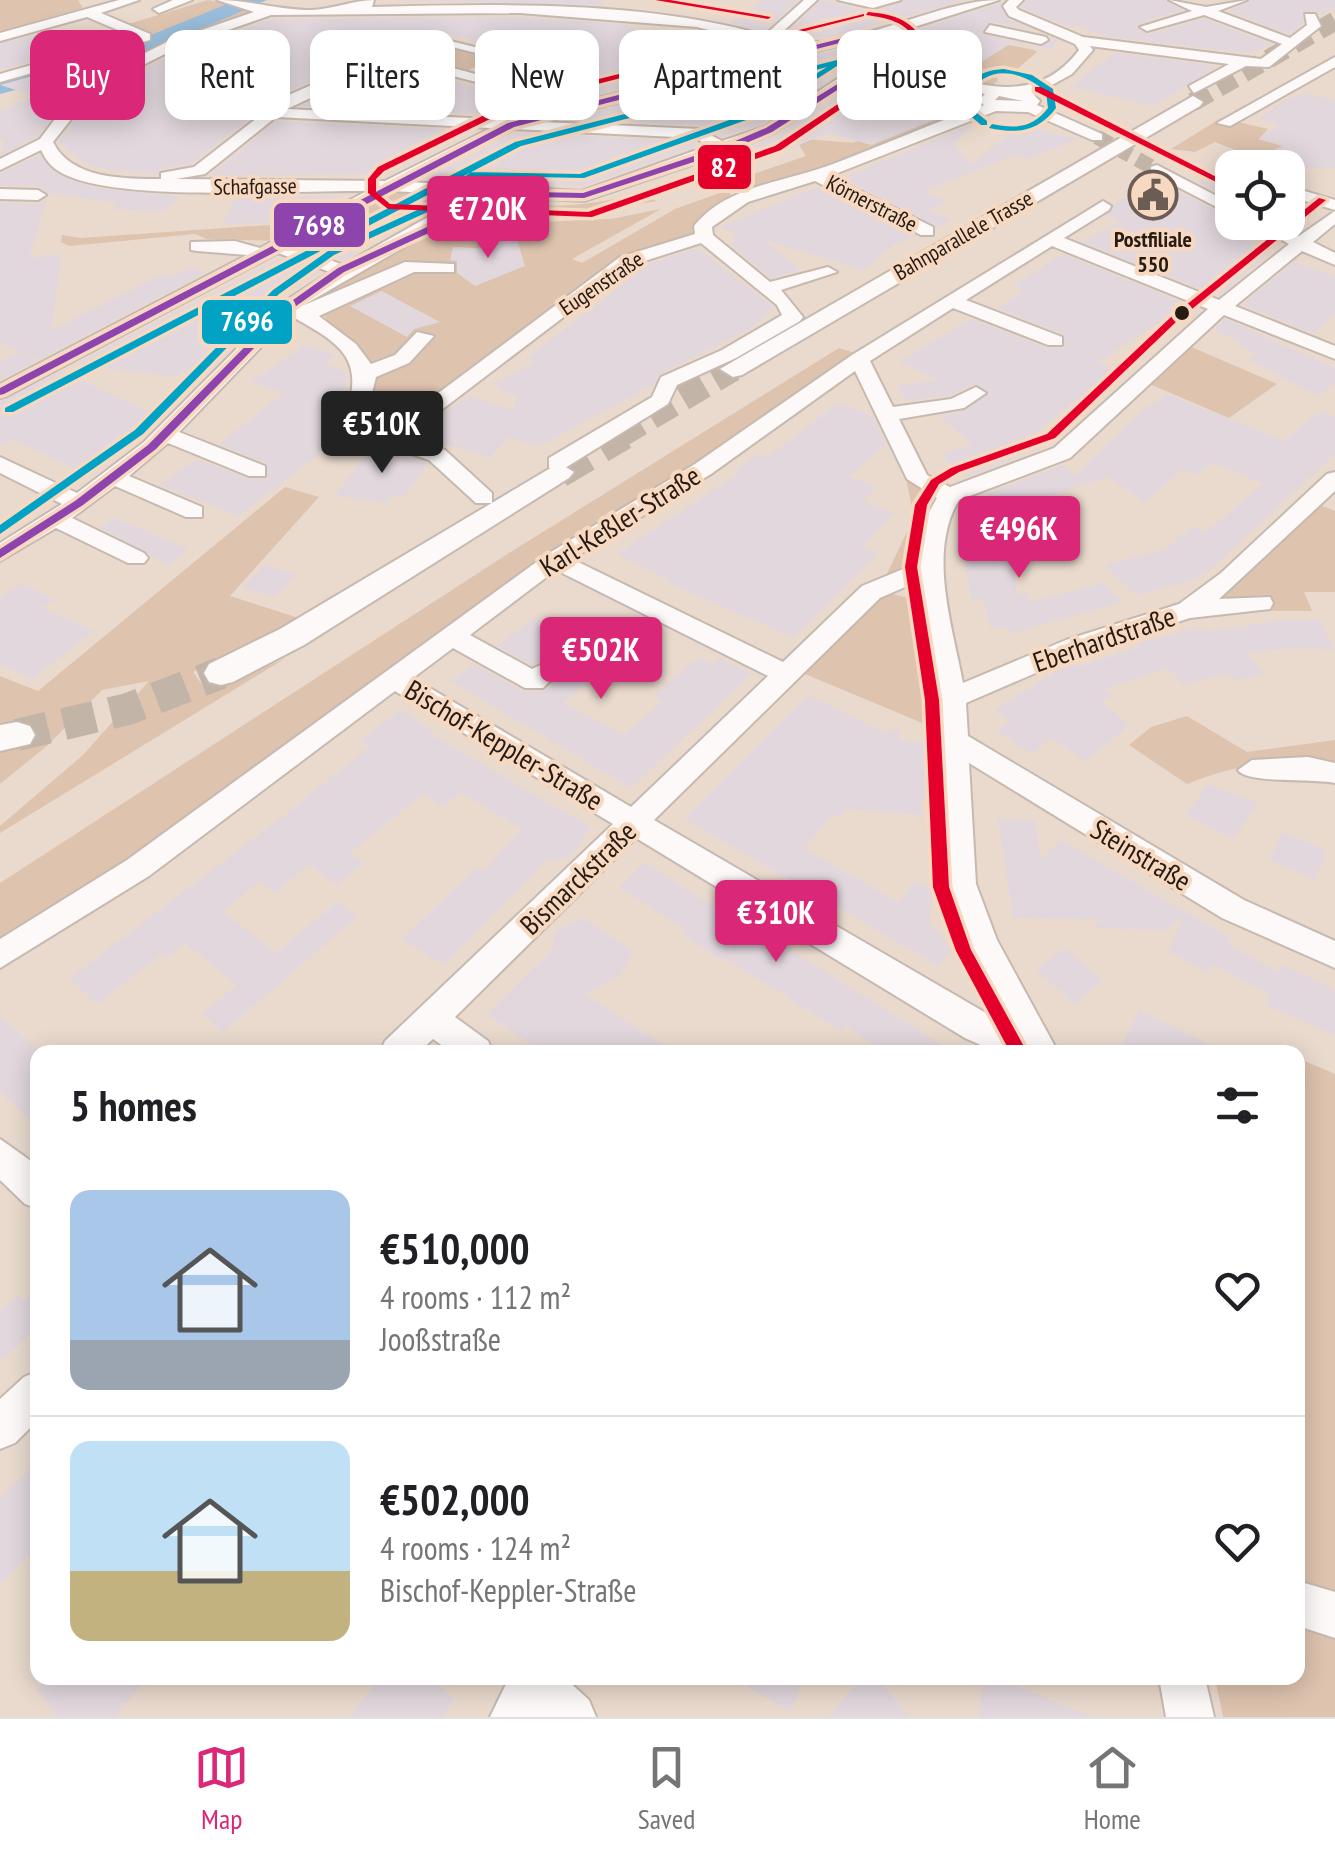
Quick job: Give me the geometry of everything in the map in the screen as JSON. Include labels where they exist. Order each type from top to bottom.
[{"type":"main road","name":"Bahnparallele Trasse","points":[[733,369],[1194,95]]},
{"type":"main road","points":[[222,673],[292,637],[558,467]]},
{"type":"street","points":[[0,38],[133,0]]},
{"type":"street","points":[[36,19],[32,17],[133,0]]},
{"type":"street","points":[[159,9],[186,0]]},
{"type":"street","points":[[350,11],[377,0]]},
{"type":"street","points":[[778,30],[811,0]]},
{"type":"street","points":[[844,0],[873,4],[895,0]]},
{"type":"street","points":[[944,0],[989,4]]},
{"type":"street","points":[[1017,0],[1009,6],[1014,12],[1076,39],[1086,50],[1027,100]]},
{"type":"street","points":[[1175,0],[1290,42]]},
{"type":"street","points":[[606,12],[620,1]]},
{"type":"street","points":[[1147,28],[1241,1]]},
{"type":"street","points":[[230,2],[261,11],[606,12],[722,30]]},
{"type":"street","points":[[896,30],[989,4]]},
{"type":"street","points":[[0,165],[46,142],[69,106],[121,69],[261,11]]},
{"type":"street","points":[[706,11],[712,20],[710,28]]},
{"type":"street","points":[[299,12],[306,31]]},
{"type":"street","points":[[0,78],[145,37],[92,14]]},
{"type":"street","points":[[1290,42],[1314,26],[1310,17]]},
{"type":"street","points":[[914,26],[914,30]]},
{"type":"street","points":[[990,28],[1050,42],[1076,39],[1264,64],[1291,48],[1290,42]]},
{"type":"street","points":[[1224,124],[1335,61]]},
{"type":"street","points":[[1194,95],[1241,62]]},
{"type":"street","points":[[1312,75],[1335,78]]},
{"type":"street","name":"Schafgasse","points":[[46,142],[54,161],[99,179],[164,186],[391,186],[584,196],[716,152],[768,130],[837,91]]},
{"type":"street","points":[[982,94],[995,99],[1027,100],[1096,137]]},
{"type":"street","points":[[558,467],[660,400],[668,381],[729,354],[793,317],[784,302],[704,237],[703,226],[710,217],[739,200],[817,176],[995,99]]},
{"type":"street","points":[[292,132],[310,119]]},
{"type":"street","points":[[99,179],[198,172],[267,120]]},
{"type":"street","points":[[413,120],[699,134],[716,152],[739,200]]},
{"type":"street","points":[[0,392],[391,186],[511,125],[529,120]]},
{"type":"street","points":[[1157,170],[1215,200]]},
{"type":"street","name":"Körnerstraße","points":[[817,176],[926,231]]},
{"type":"street","points":[[0,554],[79,503],[166,434],[341,270],[426,231],[481,193]]},
{"type":"street","points":[[0,194],[38,195]]},
{"type":"street","points":[[1305,195],[1335,205]]},
{"type":"street","name":"Karl-Keßler-Straße","points":[[0,954],[138,868],[554,560],[621,515],[703,469],[859,358],[1103,206]]},
{"type":"street","points":[[1305,218],[1335,215]]},
{"type":"street","points":[[1037,1045],[982,943],[961,884],[952,698],[932,566],[940,512],[950,496],[1062,453],[1224,306],[1303,246],[1335,215]]},
{"type":"street","points":[[426,231],[484,229],[486,241]]},
{"type":"street","name":"Eugenstraße","points":[[390,439],[626,261],[704,237]]},
{"type":"street","points":[[1050,239],[1335,353]]},
{"type":"street","points":[[1292,240],[1335,260]]},
{"type":"street","points":[[197,246],[217,244],[269,250],[341,270]]},
{"type":"street","points":[[297,311],[410,266],[448,268]]},
{"type":"street","points":[[767,288],[828,272]]},
{"type":"street","points":[[952,301],[1054,341]]},
{"type":"street","points":[[297,311],[340,342],[366,374]]},
{"type":"street","points":[[366,374],[402,358],[424,336]]},
{"type":"street","points":[[859,358],[918,479],[950,496]]},
{"type":"street","points":[[366,374],[355,420],[390,439],[437,456],[484,498]]},
{"type":"street","points":[[889,414],[957,404],[976,392]]},
{"type":"street","points":[[166,434],[258,471]]},
{"type":"street","points":[[0,464],[79,503]]},
{"type":"street","points":[[113,477],[194,512]]},
{"type":"street","points":[[1188,610],[1240,569],[1335,478]]},
{"type":"street","points":[[55,520],[136,558]]},
{"type":"street","points":[[554,560],[787,675]]},
{"type":"street","name":"Bismarckstraße","points":[[405,1045],[871,592],[932,566]]},
{"type":"street","name":"Eberhardstraße","points":[[952,698],[1075,646],[1188,610],[1261,602]]},
{"type":"street","points":[[450,636],[534,682],[547,671]]},
{"type":"street","name":"Bischof-Keppler-Straße","points":[[393,678],[977,1028],[1026,1045]]},
{"type":"street","name":"Steinstraße","points":[[955,741],[1233,909],[1335,956]]},
{"type":"street","points":[[1252,770],[1308,767],[1335,773]]},
{"type":"street","points":[[433,1020],[467,1045]]},
{"type":"street","points":[[0,1156],[30,1184]]},
{"type":"street","points":[[0,1428],[30,1399]]},
{"type":"street","points":[[1305,1606],[1335,1615]]},
{"type":"street","points":[[1183,1685],[1190,1717]]},
{"type":"street","points":[[531,1689],[572,1717]]},
{"type":"shaded area","points":[[0,0],[78,0],[83,8],[46,18],[50,23],[0,36]]},
{"type":"shaded area","points":[[208,0],[263,12],[218,30],[165,30],[165,51],[145,59],[145,41],[151,39],[145,36],[145,30],[125,25]]},
{"type":"shaded area","points":[[982,39],[1037,52],[1010,75],[998,74],[997,82],[982,87]]},
{"type":"shaded area","points":[[455,45],[475,50],[475,67],[455,73]]},
{"type":"shaded area","points":[[30,73],[30,84],[0,90],[0,82]]},
{"type":"shaded area","points":[[1221,118],[1268,129],[1259,139],[1296,150],[1235,150],[1215,142],[1195,152],[1171,149]]},
{"type":"shaded area","points":[[915,120],[954,120],[814,175],[741,198],[733,181],[806,156],[795,138],[853,143]]},
{"type":"shaded area","points":[[392,188],[446,192],[458,203],[436,222],[296,238]]},
{"type":"shaded area","points":[[728,190],[734,200],[696,235],[618,259],[390,429],[368,414],[377,376],[309,299],[342,275],[443,226],[611,219],[661,209],[572,259],[582,263],[675,209]]},
{"type":"shaded area","points":[[633,194],[657,201],[579,213],[468,218],[483,203],[499,197],[497,206],[548,206],[599,202]]},
{"type":"shaded area","points":[[282,224],[301,231],[283,241],[207,239],[195,234],[69,246],[61,242],[62,235],[81,238]]},
{"type":"shaded area","points":[[1187,345],[1277,384],[1229,418],[1145,382]]},
{"type":"shaded area","points":[[839,348],[861,355],[135,865],[0,938],[0,883],[509,553]]},
{"type":"shaded area","points":[[905,474],[944,496],[922,561],[884,580],[914,517]]},
{"type":"shaded area","points":[[285,487],[319,497],[230,596],[299,618],[193,672],[208,693],[286,658],[0,833],[0,826],[83,755],[149,681],[102,690],[47,746],[0,784],[0,676],[38,691]]},
{"type":"shaded area","points":[[1320,505],[1335,511],[1335,592],[1304,592],[1312,611],[1273,611],[1262,595],[1209,601]]},
{"type":"shaded area","points":[[893,594],[908,598],[928,622],[927,725],[805,674],[879,600]]},
{"type":"shaded area","points":[[1187,716],[1247,752],[1335,740],[1335,767],[1260,765],[1225,771],[1187,784],[1129,745],[1151,727]]},
{"type":"shaded area","points":[[1305,1061],[1335,1074],[1335,1600],[1305,1590]]},
{"type":"shaded area","points":[[1305,1620],[1335,1629],[1335,1717],[1223,1717],[1216,1685],[1305,1685]]},
{"type":"building","points":[[377,0],[602,0],[602,5]]},
{"type":"building","points":[[763,0],[798,0],[765,30],[730,23]]},
{"type":"building","points":[[821,0],[872,12],[905,0],[967,0],[855,30],[837,30],[837,35],[829,37],[817,37],[817,30],[790,30]]},
{"type":"building","points":[[1027,0],[1165,0],[1182,10],[1139,23],[1138,30],[1148,35],[1204,19],[1274,45],[1246,53],[1105,36],[1076,25],[1072,28],[1021,7]]},
{"type":"building","points":[[1251,0],[1335,0],[1335,8],[1320,16],[1315,10],[1302,12],[1303,23],[1289,34],[1229,11]]},
{"type":"building","points":[[1000,3],[1008,19],[1034,30],[991,21],[982,34],[982,30],[916,30]]},
{"type":"building","points":[[520,17],[630,25],[626,28],[640,30],[619,30],[619,89],[599,94],[599,30],[475,30],[475,40],[455,35],[455,30],[310,30],[310,82],[290,91],[290,30],[240,30],[272,19]]},
{"type":"building","points":[[982,34],[1040,48],[1051,38],[1059,41],[1050,50],[1012,43],[982,61]]},
{"type":"building","points":[[30,36],[30,61],[0,70],[0,44]]},
{"type":"building","points":[[837,50],[837,65],[817,71],[817,55]]},
{"type":"building","points":[[1114,53],[1217,66],[1154,106],[1070,87]]},
{"type":"building","points":[[165,58],[165,120],[248,120],[192,163],[160,169],[157,175],[87,166],[58,142],[76,120],[145,120],[145,68]]},
{"type":"building","points":[[817,75],[831,79],[817,88]]},
{"type":"building","points":[[30,77],[30,94],[0,85]]},
{"type":"building","points":[[455,82],[475,87],[475,114],[455,113]]},
{"type":"building","points":[[1305,93],[1335,100],[1335,168],[1305,168],[1305,150],[1274,150],[1283,146],[1258,139],[1279,125],[1259,119],[1284,100]]},
{"type":"building","points":[[837,96],[837,120],[934,120],[871,145],[828,133],[744,168],[722,158],[776,136],[800,120],[817,120],[817,109]]},
{"type":"building","points":[[30,98],[30,120],[50,120],[38,136],[0,155],[4,141],[0,140],[0,111]]},
{"type":"building","points":[[619,106],[619,120],[768,120],[722,137],[699,125],[589,120],[599,120],[599,111]]},
{"type":"building","points":[[277,121],[477,131],[391,174],[209,176]]},
{"type":"building","points":[[973,124],[953,144],[971,164],[1021,125],[1078,139],[1026,159],[1016,155],[924,191],[948,202],[928,210],[951,220],[937,227],[843,178]]},
{"type":"building","points":[[515,133],[700,145],[584,186],[454,181],[433,174]]},
{"type":"building","points":[[39,155],[57,174],[94,188],[180,196],[166,210],[111,209],[117,203],[49,193],[38,186],[0,185],[0,174]]},
{"type":"building","points":[[1215,175],[1215,191],[1198,182]]},
{"type":"building","points":[[1150,185],[1177,191],[1215,210],[1215,240],[1244,240],[1262,246],[1262,251],[1270,254],[1218,296],[1083,242],[1120,221],[1107,216],[1114,204]]},
{"type":"building","points":[[818,187],[916,236],[895,244],[863,270],[764,240],[800,270],[771,278],[732,246],[735,232],[719,227]]},
{"type":"building","points":[[338,195],[336,202],[298,222],[223,224],[235,197]]},
{"type":"building","points":[[47,199],[29,258],[61,254],[52,330],[161,275],[167,277],[192,268],[205,273],[40,359],[0,343],[0,203],[38,204]]},
{"type":"building","points":[[327,233],[367,247],[342,261],[303,245]]},
{"type":"building","points":[[517,239],[525,266],[475,286],[457,273],[457,261],[450,260],[453,247],[492,249],[495,241]]},
{"type":"building","points":[[697,248],[774,308],[750,329],[659,374],[653,385],[538,447],[510,437],[490,457],[414,436],[469,396],[512,410],[517,398],[493,384],[536,362],[526,359],[648,264]]},
{"type":"building","points":[[1062,254],[1201,310],[1190,320],[1181,315],[1170,322],[1163,320],[1098,362],[1115,369],[1034,435],[1040,438],[1034,442],[1042,448],[966,477],[940,454],[973,445],[939,416],[966,411],[990,392],[974,384],[950,395],[907,401],[897,386],[939,380],[899,362],[971,319],[1047,348],[1065,348],[1063,334],[997,308],[1023,292],[1015,285]]},
{"type":"building","points":[[280,258],[320,272],[222,325],[233,347],[211,369],[206,367],[200,374],[182,372],[177,377],[75,364]]},
{"type":"building","points":[[1294,262],[1335,276],[1335,314],[1313,333],[1242,305]]},
{"type":"building","points":[[382,291],[440,322],[414,329],[407,337],[350,306]]},
{"type":"building","points":[[1225,319],[1335,368],[1335,383],[1318,396],[1248,359],[1257,354],[1215,329]]},
{"type":"building","points":[[304,345],[336,355],[324,364],[347,372],[340,424],[346,434],[238,516],[159,485],[197,459],[248,479],[268,479],[266,463],[219,444],[284,393],[251,382]]},
{"type":"building","points":[[19,352],[38,360],[0,380],[0,362]]},
{"type":"building","points":[[62,371],[162,418],[91,477],[13,439],[0,446],[0,401]]},
{"type":"building","points":[[1167,394],[1284,441],[1321,411],[1335,417],[1335,454],[1208,572],[1188,582],[1135,595],[1105,565],[1165,549],[1193,526],[1206,532],[1264,484],[1212,462],[1197,475],[1183,469],[1146,502],[1106,477],[1006,512],[986,494],[1063,465],[1076,475],[1143,410]]},
{"type":"building","points":[[838,403],[873,416],[886,445],[849,477],[877,487],[863,501],[894,513],[862,547],[878,554],[793,638],[667,582],[617,554],[738,474],[733,471],[757,455],[765,458]]},
{"type":"building","points":[[374,444],[427,464],[404,497],[392,495],[386,504],[335,495]]},
{"type":"building","points":[[114,518],[189,549],[168,565],[100,528]]},
{"type":"building","points":[[968,521],[1024,523],[1043,542],[1009,551],[1018,594],[1027,594],[1028,603],[1104,583],[1123,602],[1009,634],[1008,628],[990,628],[983,599],[971,599],[964,558],[974,558]]},
{"type":"building","points":[[264,565],[297,574],[275,597],[242,588]]},
{"type":"building","points":[[22,583],[54,600],[42,608],[94,631],[32,679],[0,664],[0,597]]},
{"type":"building","points":[[534,618],[553,629],[560,623],[581,635],[573,641],[613,661],[563,703],[625,735],[662,701],[653,696],[699,657],[713,665],[720,658],[751,674],[631,788],[451,681],[473,664],[523,691],[546,691],[563,674],[559,663],[545,659],[532,665],[497,646]]},
{"type":"building","points":[[1287,620],[1320,620],[1335,650],[1302,647],[1246,653],[1264,675],[1234,680],[1229,673],[1184,685],[1168,668],[1105,689],[1112,696],[1100,700],[1129,725],[1086,761],[1050,738],[1032,754],[997,731],[1011,721],[995,710],[1073,661],[1078,667],[1138,647],[1135,644],[1196,628],[1209,631]]},
{"type":"building","points":[[808,695],[884,732],[899,728],[900,741],[926,743],[930,799],[921,798],[922,815],[845,809],[840,818],[833,815],[804,848],[899,903],[916,881],[933,890],[929,925],[938,930],[951,950],[939,966],[685,819]]},
{"type":"building","points":[[401,710],[435,732],[432,735],[592,828],[580,840],[584,842],[566,859],[562,857],[555,863],[548,858],[444,965],[401,939],[477,868],[483,871],[522,829],[460,792],[443,807],[422,794],[350,853],[363,863],[337,885],[309,865],[275,893],[260,881],[223,911],[276,953],[337,902],[357,917],[223,1032],[202,1014],[237,985],[185,943],[167,957],[163,953],[97,1004],[70,978],[296,806],[370,746],[361,740]]},
{"type":"building","points":[[1208,784],[1257,803],[1234,839],[1186,815]]},
{"type":"building","points":[[998,818],[1035,820],[1041,859],[1061,840],[1230,938],[1227,944],[1279,972],[1282,965],[1324,984],[1335,992],[1335,1035],[1266,1005],[1270,995],[1213,964],[1208,973],[1168,951],[1184,916],[1166,930],[1091,928],[1103,919],[1013,918]]},
{"type":"building","points":[[1282,832],[1327,851],[1315,880],[1270,860]]},
{"type":"building","points":[[644,862],[941,1045],[874,1045],[846,1026],[841,1031],[723,957],[721,960],[682,934],[686,930],[619,887]]},
{"type":"building","points":[[583,918],[633,951],[621,975],[585,994],[663,1045],[532,1045],[487,1014],[550,952],[556,931]]},
{"type":"building","points":[[1065,948],[1103,981],[1075,1004],[1036,970]]},
{"type":"building","points":[[1139,1010],[1210,1045],[1122,1045]]},
{"type":"building","points":[[0,1016],[31,1045],[30,1120],[0,1091]]},
{"type":"building","points":[[18,1295],[24,1301],[30,1295],[30,1334],[0,1362],[0,1312]]},
{"type":"building","points":[[30,1469],[30,1555],[0,1585],[0,1497]]},
{"type":"building","points":[[42,1685],[142,1685],[114,1717],[58,1717],[37,1690]]},
{"type":"building","points":[[374,1685],[439,1685],[454,1700],[442,1717],[350,1717]]},
{"type":"building","points":[[745,1685],[801,1685],[791,1712]]},
{"type":"building","points":[[856,1685],[883,1685],[909,1717],[828,1717]]},
{"type":"building","points":[[984,1685],[1016,1685],[1091,1717],[978,1717]]},
{"type":"waterway","points":[[0,86],[132,51],[256,0]]},
{"type":"tunnel","points":[[1193,102],[1335,21]]},
{"type":"tunnel","points":[[1097,137],[1157,170]]},
{"type":"tunnel","points":[[619,436],[733,369]]},
{"type":"tunnel","points":[[559,472],[623,434]]},
{"type":"tunnel","points":[[17,735],[128,709],[221,673]]},
{"type":"transit line","name":"82","points":[[658,0],[768,17]]},
{"type":"transit line","name":"82","points":[[862,15],[520,101],[381,169],[372,179],[372,193],[388,206],[589,215],[778,148],[916,55],[920,41],[911,28],[891,17],[868,14]]},
{"type":"transit line","name":"7698","points":[[0,392],[511,125],[867,34],[899,42],[882,59],[769,130],[724,149],[584,196],[481,193],[441,224],[341,270],[289,307],[152,447],[79,503],[0,554]]},
{"type":"transit line","name":"7696","points":[[0,530],[139,432],[276,292],[331,253],[431,207],[474,174],[581,176],[760,112],[841,61],[518,144],[9,410]]},
{"type":"transit line","name":"7696","points":[[984,123],[970,111],[965,96],[980,76],[1017,72],[1050,91],[1052,108],[1040,121],[1018,129],[992,126]]},
{"type":"transit line","name":"82","points":[[1038,89],[1215,179]]},
{"type":"transit line","name":"82","points":[[1015,1045],[964,951],[941,887],[932,700],[911,567],[921,505],[935,482],[955,470],[1051,436],[1173,320],[1322,200]]},
{"type":"place","name":"Postfiliale 550","points":[[1153,195]]}]
